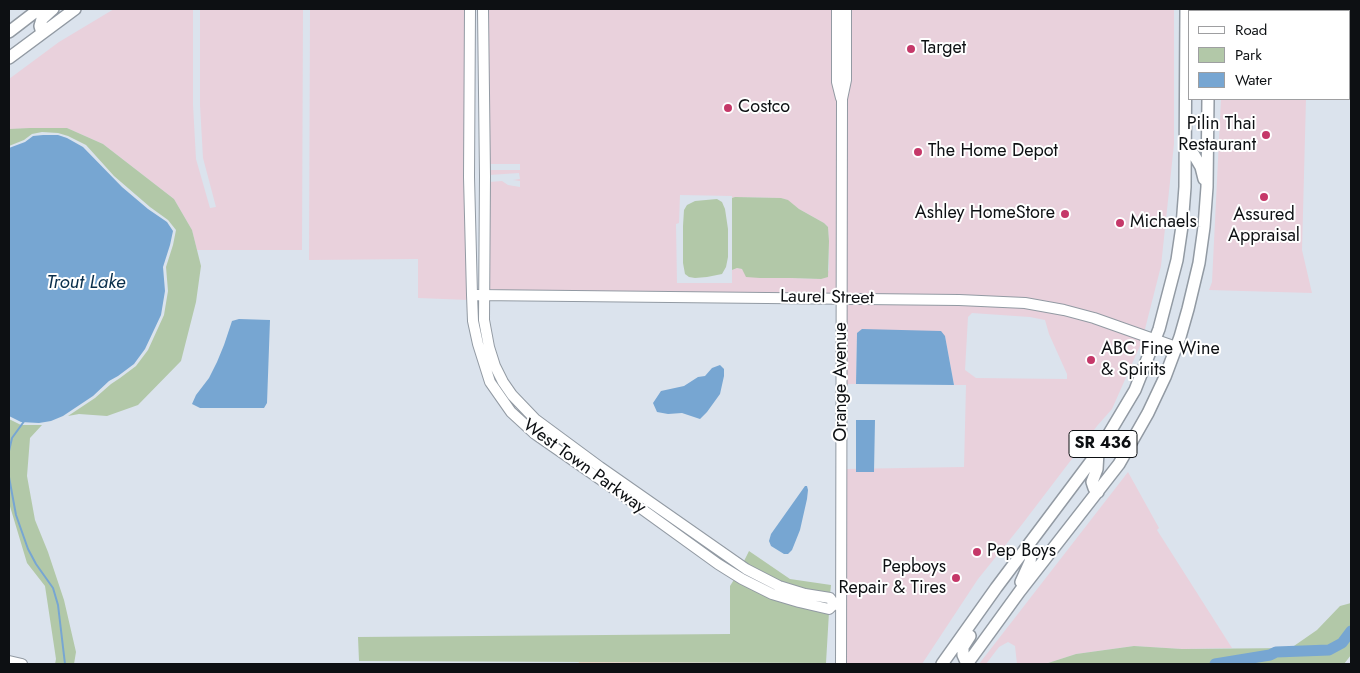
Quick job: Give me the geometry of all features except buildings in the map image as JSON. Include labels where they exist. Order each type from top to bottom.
[{"type":"main road","points":[[9,32],[39,9]]},
{"type":"main road","points":[[42,33],[40,26],[42,19],[53,9]]},
{"type":"main road","points":[[9,58],[75,9]]},
{"type":"main road","name":"West Town Parkway","points":[[470,9],[469,176],[473,321],[490,382],[510,412],[535,434],[718,564],[772,594],[829,609],[838,605],[830,598],[805,594],[779,586],[746,569],[535,419],[512,395],[503,382],[489,347],[484,295],[483,9]]},
{"type":"main road","name":"Orange Avenue","points":[[837,9],[837,82],[842,99]]},
{"type":"main road","name":"Orange Avenue","points":[[841,664],[838,605],[842,299],[842,99],[846,80],[846,9]]},
{"type":"main road","name":"SR 436","points":[[947,662],[987,601],[1098,452],[1135,390],[1155,340],[1166,306],[1177,260],[1182,226],[1185,187],[1186,9]]},
{"type":"main road","name":"SR 436","points":[[967,664],[1020,591],[1119,464],[1148,413],[1165,377],[1188,309],[1199,263],[1207,188],[1208,100]]},
{"type":"main road","points":[[1185,149],[1194,155],[1201,167],[1207,188]]},
{"type":"main road","name":"Laurel Street","points":[[472,295],[959,300],[1025,303],[1094,318],[1176,347]]},
{"type":"main road","points":[[1098,452],[1097,470],[1092,482],[1098,492]]},
{"type":"main road","points":[[1020,591],[1022,580],[1030,562],[1031,554],[1027,548]]},
{"type":"main road","points":[[967,664],[963,655],[963,647],[986,614],[987,601]]},
{"type":"main road","points":[[9,661],[22,664]]},
{"type":"shaded area","points":[[114,9],[193,9],[193,105],[196,159],[210,208],[216,207],[203,158],[200,105],[200,9],[303,9],[302,250],[197,250],[192,230],[174,199],[103,144],[67,128],[9,129],[9,79],[59,42]]},
{"type":"shaded area","points":[[310,9],[466,9],[469,300],[418,298],[418,259],[309,260]]},
{"type":"shaded area","points":[[486,9],[838,9],[839,296],[487,292],[489,182],[502,181],[508,185],[520,187],[520,181],[513,180],[520,179],[519,173],[489,175],[489,170],[520,170],[520,164],[488,164]],"holes":[[[680,195],[732,196],[732,198],[781,198],[824,223],[828,227],[829,270],[821,279],[760,278],[737,268],[732,270],[732,283],[677,283],[676,224],[679,223]]]},
{"type":"shaded area","points":[[845,9],[1174,9],[1174,144],[1161,266],[1144,333],[1065,307],[846,296]]},
{"type":"shaded area","points":[[1351,9],[1351,56],[1350,10],[1223,10]]},
{"type":"shaded area","points":[[1221,100],[1306,100],[1302,250],[1312,293],[1209,290],[1212,282]]},
{"type":"shaded area","points":[[846,302],[1025,306],[1063,313],[1143,339],[1112,409],[978,579],[922,664],[845,664],[845,469],[964,467],[966,385],[954,385],[945,336],[857,333],[856,384],[845,384]],"holes":[[[972,313],[1030,317],[1045,320],[1049,334],[1067,374],[1067,379],[976,378],[965,370],[968,317]]]},
{"type":"shaded area","points":[[1128,472],[1159,528],[1157,530],[1232,648],[1182,649],[1134,646],[1076,654],[1045,664],[1017,664],[1015,646],[1008,642],[999,647],[986,664],[979,664]]},
{"type":"shaded area","points":[[579,662],[826,663],[826,664],[578,664]]},
{"type":"green space","points":[[67,128],[103,144],[174,199],[192,230],[201,266],[196,302],[181,361],[138,405],[107,416],[79,414],[68,416],[136,366],[148,350],[164,315],[168,291],[166,267],[176,230],[168,220],[114,176],[86,145],[58,133],[42,132],[32,134],[24,140],[9,146],[9,129]]},
{"type":"green space","points":[[732,198],[781,198],[788,200],[799,209],[824,223],[828,227],[828,277],[821,279],[746,277],[742,269],[732,270]]},
{"type":"green space","points":[[717,199],[722,202],[725,209],[728,229],[726,267],[722,274],[707,277],[689,277],[685,274],[683,263],[684,210],[687,205],[695,201]]},
{"type":"green space","points":[[9,419],[21,425],[42,425],[30,438],[27,476],[35,520],[64,600],[76,652],[74,664],[55,664],[56,659],[45,586],[27,563],[9,503]]},
{"type":"green space","points":[[749,551],[790,579],[831,585],[830,595],[805,591],[781,583],[743,563]]},
{"type":"green space","points":[[735,578],[829,612],[826,663],[359,661],[358,637],[730,634],[730,586]]},
{"type":"green space","points":[[1351,603],[1351,655],[1344,664],[1045,664],[1076,654],[1134,646],[1182,649],[1291,648],[1317,630],[1340,606]]},
{"type":"water","name":"Trout Lake","points":[[58,135],[83,147],[122,187],[167,222],[173,231],[163,267],[165,291],[161,315],[145,349],[134,364],[109,381],[93,396],[63,416],[39,423],[21,422],[9,416],[9,148],[25,142],[33,136]]},
{"type":"water","points":[[239,319],[270,320],[267,403],[264,408],[200,408],[192,404],[217,362],[232,321]]},
{"type":"water","points":[[862,329],[941,331],[945,336],[954,385],[856,384],[857,333]]},
{"type":"water","points":[[720,365],[724,369],[724,376],[720,394],[700,419],[682,413],[668,414],[657,412],[653,403],[661,391],[684,386],[698,377],[705,376],[712,368]]},
{"type":"water","points":[[856,420],[875,420],[874,472],[856,472]]},
{"type":"water","points":[[805,486],[807,486],[808,490],[807,499],[800,530],[792,550],[788,554],[784,554],[771,546],[769,541],[771,534]]},
{"type":"waterway","points":[[9,451],[12,438],[25,420]]},
{"type":"waterway","points":[[9,477],[16,515],[28,549],[53,588],[58,605],[65,664]]},
{"type":"waterway","points":[[1215,664],[1270,655],[1276,652],[1329,650],[1342,643],[1351,631]]},
{"type":"place","name":"Target","points":[[911,49]]},
{"type":"place","name":"Costco","points":[[728,108]]},
{"type":"place","name":"Pilin Thai Restaurant","points":[[1266,135]]},
{"type":"place","name":"The Home Depot","points":[[918,152]]},
{"type":"place","name":"Assured Appraisal","points":[[1264,197]]},
{"type":"place","name":"Ashley HomeStore","points":[[1065,214]]},
{"type":"place","name":"Michaels","points":[[1120,223]]},
{"type":"place","name":"ABC Fine Wine & Spirits","points":[[1091,360]]},
{"type":"place","name":"Pep Boys","points":[[977,552]]},
{"type":"place","name":"Pepboys Repair & Tires","points":[[956,578]]}]
